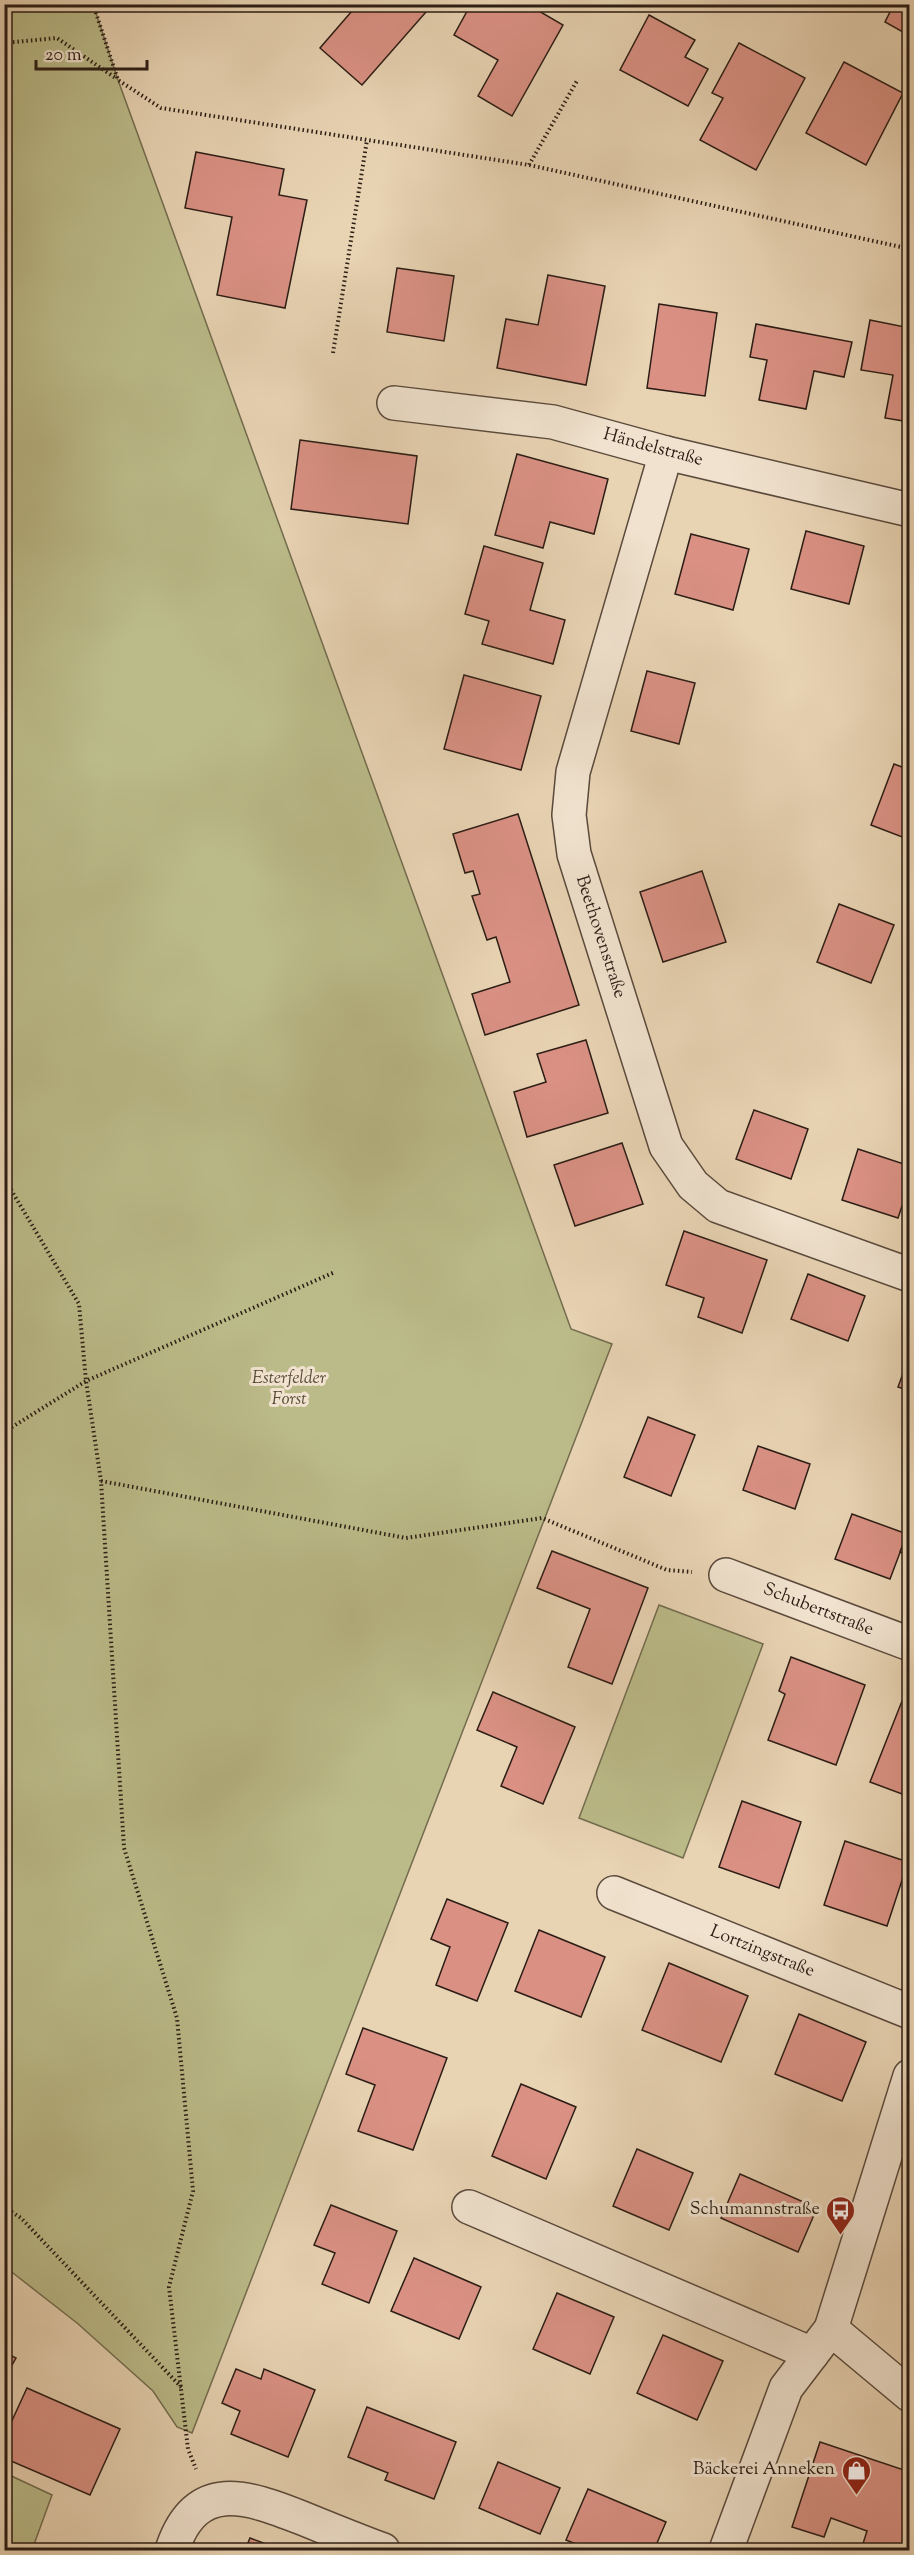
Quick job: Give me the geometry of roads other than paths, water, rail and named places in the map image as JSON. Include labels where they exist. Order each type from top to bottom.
[{"type":"street","name":"Händelstraße","points":[[394,403],[554,422],[666,453],[909,510]]},
{"type":"street","name":"Beethovenstraße","points":[[666,453],[573,772],[569,815],[574,854],[666,1146],[693,1185],[718,1206],[909,1275]]},
{"type":"street","name":"Schubertstraße","points":[[726,1575],[909,1644]]},
{"type":"street","name":"Lortzingstraße","points":[[614,1893],[909,2012]]},
{"type":"street","points":[[726,2550],[786,2388],[822,2342],[845,2290],[862,2226],[909,2076]]},
{"type":"street","points":[[469,2207],[822,2342],[909,2395]]},
{"type":"street","points":[[172,2550],[179,2531],[194,2511],[211,2501],[236,2497],[260,2501],[383,2550]]},
{"type":"place","name":"Schumannstraße","points":[[841,2236]]},
{"type":"place","name":"Bäckerei Anneken","points":[[856,2496]]},
{"type":"park label","name":"Esterfelder Forst","points":[[289,1389]]}]
